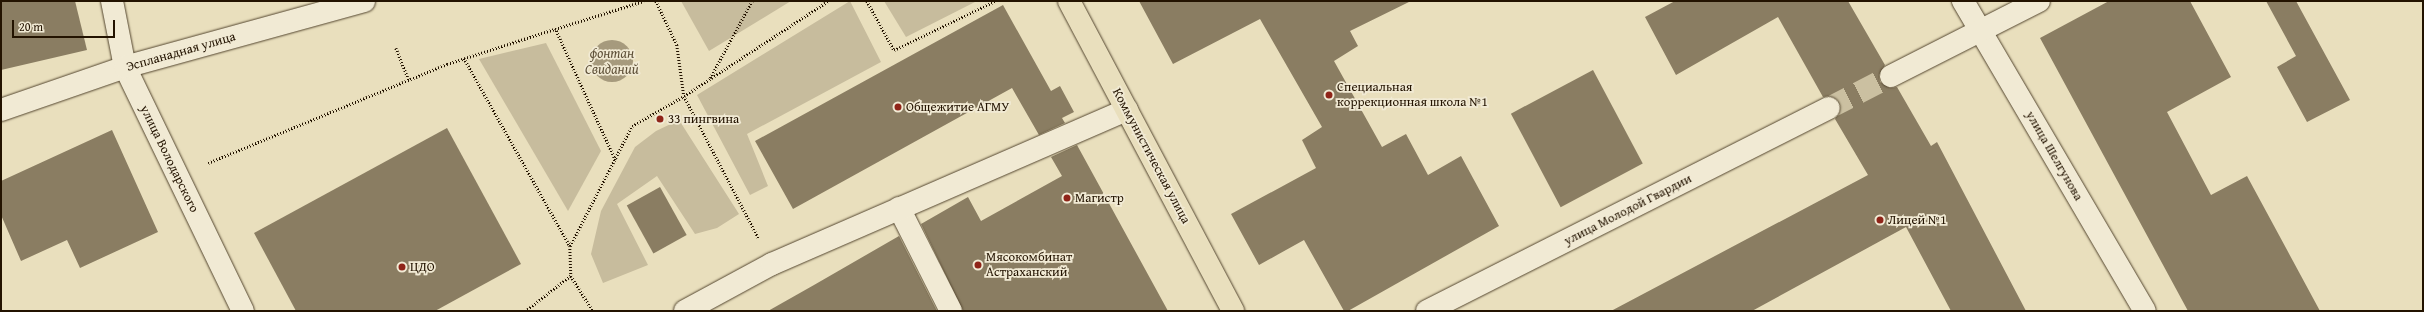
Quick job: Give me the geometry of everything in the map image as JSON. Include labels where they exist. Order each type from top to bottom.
[{"type":"main road","name":"Коммунистическая улица","points":[[1069,1],[1233,311]]},
{"type":"street","name":"улица Володарского","points":[[112,1],[125,67],[243,311]]},
{"type":"street","name":"Эспланадная улица","points":[[1,110],[125,67],[364,1]]},
{"type":"street","name":"улица Шелгунова","points":[[1963,1],[2145,311]]},
{"type":"street","points":[[1891,76],[2039,1]]},
{"type":"street","name":"улица Молодой Гвардии","points":[[1427,311],[1829,108]]},
{"type":"street","points":[[685,311],[772,264],[1127,110]]},
{"type":"street","points":[[899,208],[951,311]]},
{"type":"path","points":[[208,163],[464,58],[644,1]]},
{"type":"path","points":[[656,1],[677,45],[684,96],[772,264]]},
{"type":"path","points":[[710,79],[752,1]]},
{"type":"path","points":[[570,246],[632,126],[684,96],[828,1]]},
{"type":"path","points":[[867,1],[894,50],[994,1]]},
{"type":"path","points":[[555,29],[615,161]]},
{"type":"path","points":[[396,48],[409,80]]},
{"type":"path","points":[[464,58],[570,246],[571,276],[593,311]]},
{"type":"path","points":[[526,311],[571,276]]},
{"type":"shaded area","points":[[681,1],[791,1],[709,51]]},
{"type":"shaded area","points":[[850,1],[881,62],[747,134],[768,186],[750,195],[697,95]]},
{"type":"shaded area","points":[[884,1],[974,1],[975,2],[906,37]]},
{"type":"shaded area","points":[[546,43],[601,151],[568,211],[479,59]]},
{"type":"shaded area","points":[[679,120],[739,214],[717,228],[695,234],[657,176],[617,204],[648,265],[603,283],[591,254],[601,211],[635,147],[656,131]]},
{"type":"water","name":"фонтан Свиданий","points":[[612,40],[627,46],[633,61],[627,76],[612,82],[597,76],[591,61],[597,46]]},
{"type":"building","points":[[1,1],[75,1],[87,50],[1,70]]},
{"type":"building","points":[[1139,1],[1411,1],[1350,31],[1358,46],[1334,61],[1382,147],[1406,134],[1428,175],[1461,156],[1499,226],[1348,311],[1344,311],[1304,240],[1259,265],[1231,214],[1316,168],[1302,140],[1322,127],[1260,19],[1173,64]]},
{"type":"building","points":[[1675,1],[1848,1],[1885,65],[1879,75],[1880,82],[1890,88],[1897,87],[1931,146],[1937,142],[2026,311],[1951,311],[1906,227],[1752,311],[1611,311],[1868,175],[1835,119],[1841,109],[1840,102],[1830,96],[1823,97],[1778,17],[1676,75],[1645,17]]},
{"type":"building","points":[[2109,1],[2190,1],[2231,77],[2167,112],[2211,195],[2247,176],[2320,311],[2188,311],[2040,38]]},
{"type":"building","points":[[2266,1],[2296,1],[2350,100],[2307,122],[2277,67],[2296,56]]},
{"type":"building","name":"Общежитие АГМУ","points":[[1003,5],[1051,91],[1060,86],[1074,112],[1062,118],[1065,123],[1039,135],[1012,88],[793,209],[755,141]]},
{"type":"building","points":[[1593,70],[1643,164],[1561,207],[1511,114]]},
{"type":"building","points":[[447,128],[521,264],[435,311],[296,311],[254,233]]},
{"type":"building","points":[[112,130],[158,232],[80,268],[67,240],[21,261],[1,215],[1,181]]},
{"type":"building","points":[[1077,145],[1168,311],[963,311],[921,224],[968,197],[981,221],[1062,176],[1051,157]]},
{"type":"building","points":[[660,187],[687,235],[653,254],[627,205]]},
{"type":"building","points":[[899,236],[937,311],[768,311],[814,285]]},
{"type":"tunnel","points":[[1829,108],[1891,76]]},
{"type":"place","name":"Специальная коррекционная школа №1","points":[[1329,95]]},
{"type":"place","name":"Общежитие АГМУ","points":[[898,107]]},
{"type":"place","name":"33 пингвина","points":[[660,119]]},
{"type":"place","name":"Магистр","points":[[1067,198]]},
{"type":"place","name":"Лицей №1","points":[[1880,220]]},
{"type":"place","name":"Мясокомбинат Астраханский","points":[[978,265]]},
{"type":"place","name":"ЦДО","points":[[402,267]]}]
